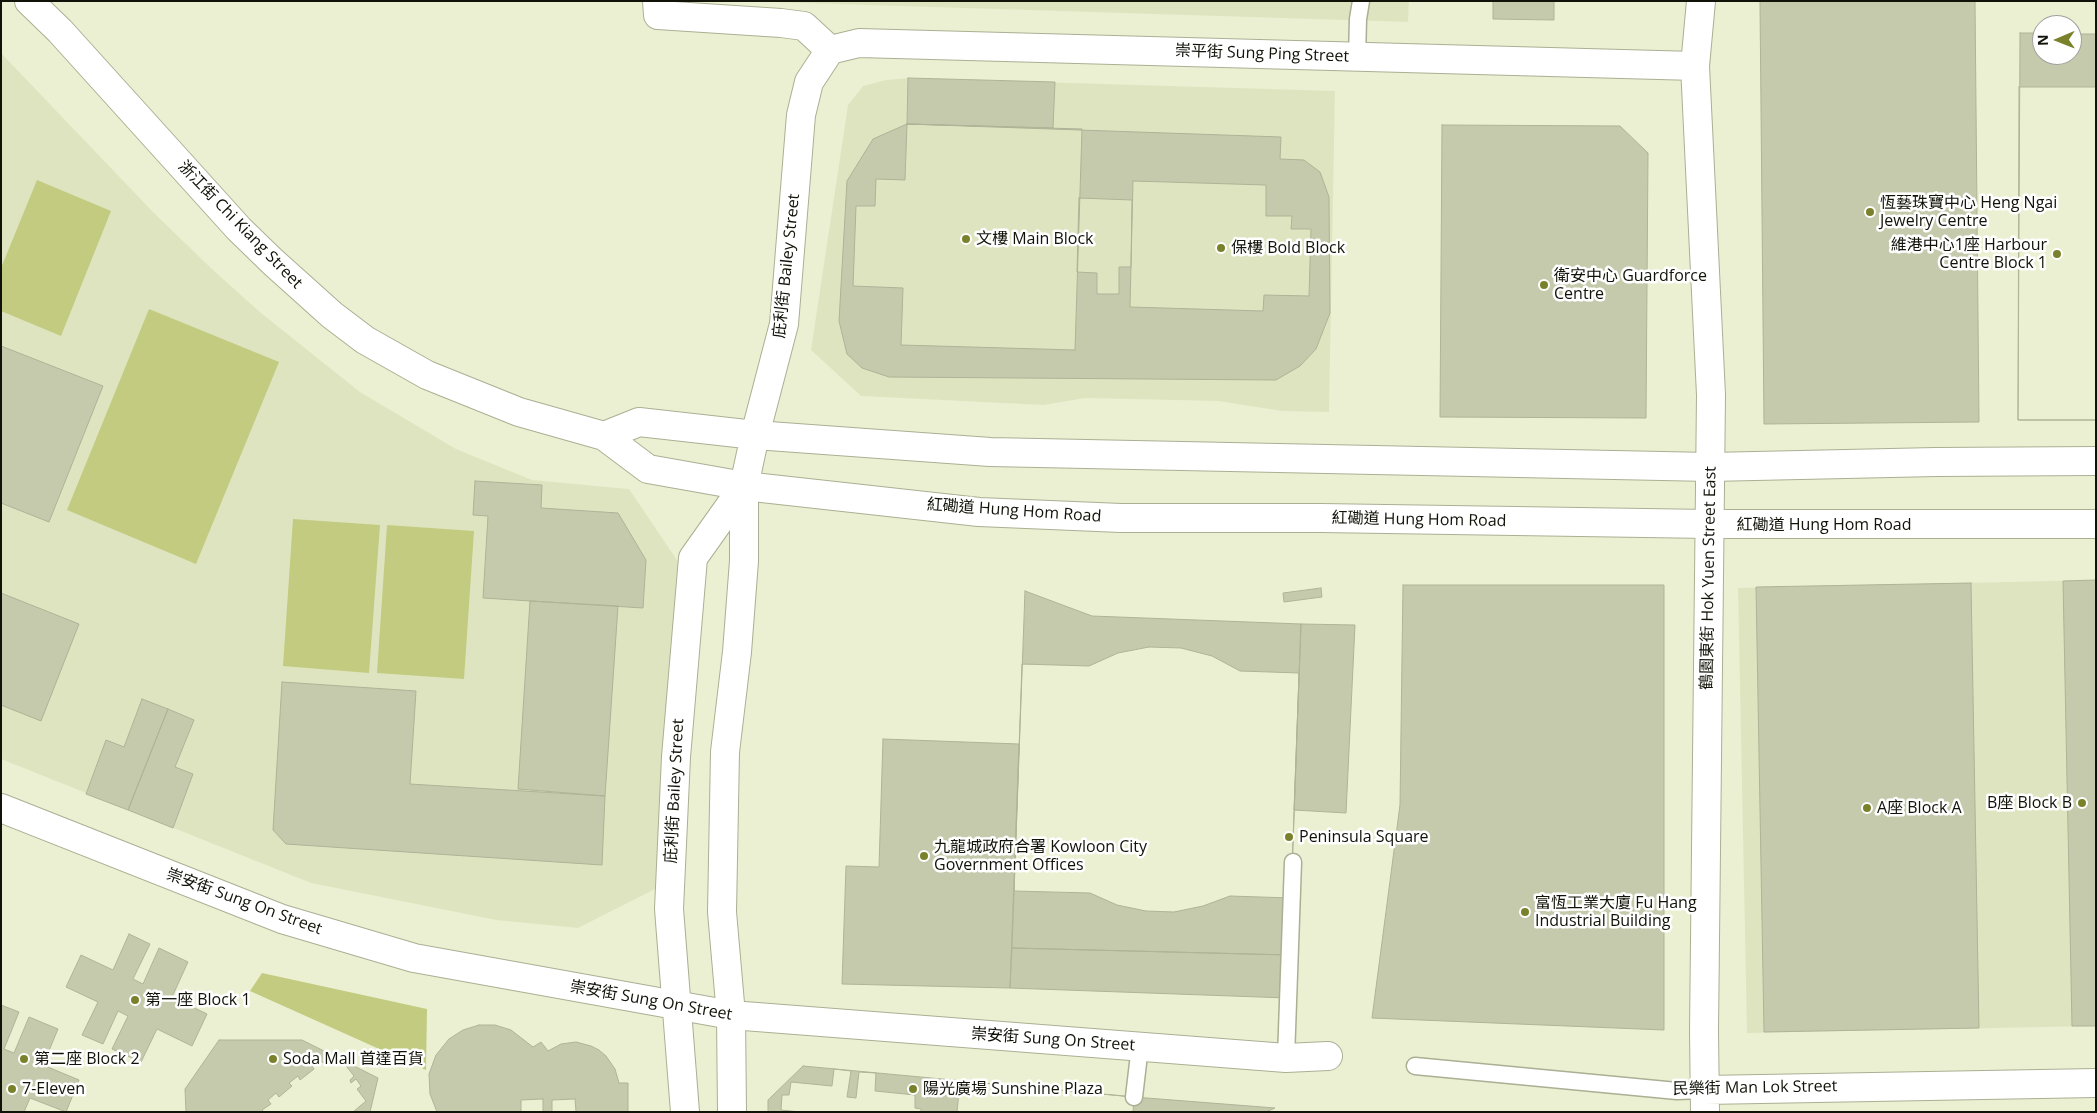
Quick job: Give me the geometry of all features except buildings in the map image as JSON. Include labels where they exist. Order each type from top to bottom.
[{"type":"main road","name":"浙江街 Chi Kiang Street","points":[[29,1],[60,31],[239,229],[332,315],[365,340],[427,375],[519,412],[604,436],[648,469],[744,486]]},
{"type":"main road","points":[[657,1],[658,15],[804,26],[830,50]]},
{"type":"main road","name":"鶴園東街 Hok Yuen Street East","points":[[1700,1],[1695,66],[1711,395],[1704,1031],[1705,1101]]},
{"type":"main road","name":"崇平街 Sung Ping Street","points":[[830,50],[859,43],[1695,66]]},
{"type":"main road","name":"庇利街 Bailey Street","points":[[732,1112],[731,1015],[722,912],[725,762],[744,561],[744,486],[755,435],[784,324],[801,115],[809,82],[830,50]]},
{"type":"main road","points":[[604,436],[639,422],[755,435],[990,452],[1710,467],[1936,462],[2096,462]]},
{"type":"main road","name":"庇利街 Bailey Street","points":[[685,1112],[669,909],[676,757],[693,558],[744,486]]},
{"type":"main road","name":"紅磡道 Hung Hom Road","points":[[744,486],[979,512],[1102,517],[1709,524],[2096,524]]},
{"type":"main road","name":"崇安街 Sung On Street","points":[[1,808],[282,919],[414,958],[731,1015],[1286,1058],[1328,1056]]},
{"type":"main road","name":"民樂街 Man Lok Street","points":[[1705,1101],[2096,1083]]},
{"type":"lane","points":[[1357,57],[1358,19],[1361,1]]},
{"type":"lane","points":[[1286,1058],[1293,862]]},
{"type":"lane","points":[[1134,1097],[1140,1046]]},
{"type":"lane","name":"民樂街 Man Lok Street","points":[[1416,1066],[1677,1090],[1705,1101]]},
{"type":"shaded area","points":[[741,1],[1409,1],[1408,22]]},
{"type":"shaded area","points":[[1,53],[154,213],[213,270],[261,313],[360,392],[456,449],[532,480],[629,489],[679,563],[663,885],[578,928],[496,920],[311,883],[1,759]]},
{"type":"shaded area","points":[[908,78],[1335,91],[1329,412],[1282,411],[1218,401],[1085,398],[1044,405],[861,396],[811,350],[848,105],[863,86],[886,80]]},
{"type":"shaded area","name":"A座 Block A","points":[[2096,580],[2096,1026],[1747,1033],[1738,588]]},
{"type":"green space","points":[[37,180],[111,211],[61,336],[1,311],[1,268]]},
{"type":"green space","points":[[149,309],[279,362],[196,564],[67,510]]},
{"type":"green space","points":[[293,519],[380,525],[369,673],[283,666]]},
{"type":"green space","points":[[387,525],[474,531],[464,679],[377,673]]},
{"type":"green space","points":[[262,973],[427,1009],[426,1070],[250,991]]},
{"type":"place","name":"恆藝珠寶中心 Heng Ngai Jewelry Centre","points":[[1870,212]]},
{"type":"place","name":"文樓 Main Block","points":[[966,239]]},
{"type":"place","name":"保樓 Bold Block","points":[[1221,248]]},
{"type":"place","name":"維港中心1座 Harbour Centre Block 1","points":[[2057,254]]},
{"type":"place","name":"衛安中心 Guardforce Centre","points":[[1544,285]]},
{"type":"place","name":"B座 Block B","points":[[2082,803]]},
{"type":"place","name":"A座 Block A","points":[[1867,808]]},
{"type":"place","name":"Peninsula Square","points":[[1289,837]]},
{"type":"place","name":"九龍城政府合署 Kowloon City Government Offices","points":[[924,856]]},
{"type":"place","name":"富恆工業大廈 Fu Hang Industrial Building","points":[[1525,912]]},
{"type":"place","name":"第一座 Block 1","points":[[135,1000]]},
{"type":"place","name":"第二座 Block 2","points":[[24,1059]]},
{"type":"place","name":"Soda Mall 首達百貨","points":[[273,1059]]},
{"type":"place","name":"7-Eleven","points":[[12,1089]]},
{"type":"place","name":"陽光廣場 Sunshine Plaza","points":[[913,1089]]}]
